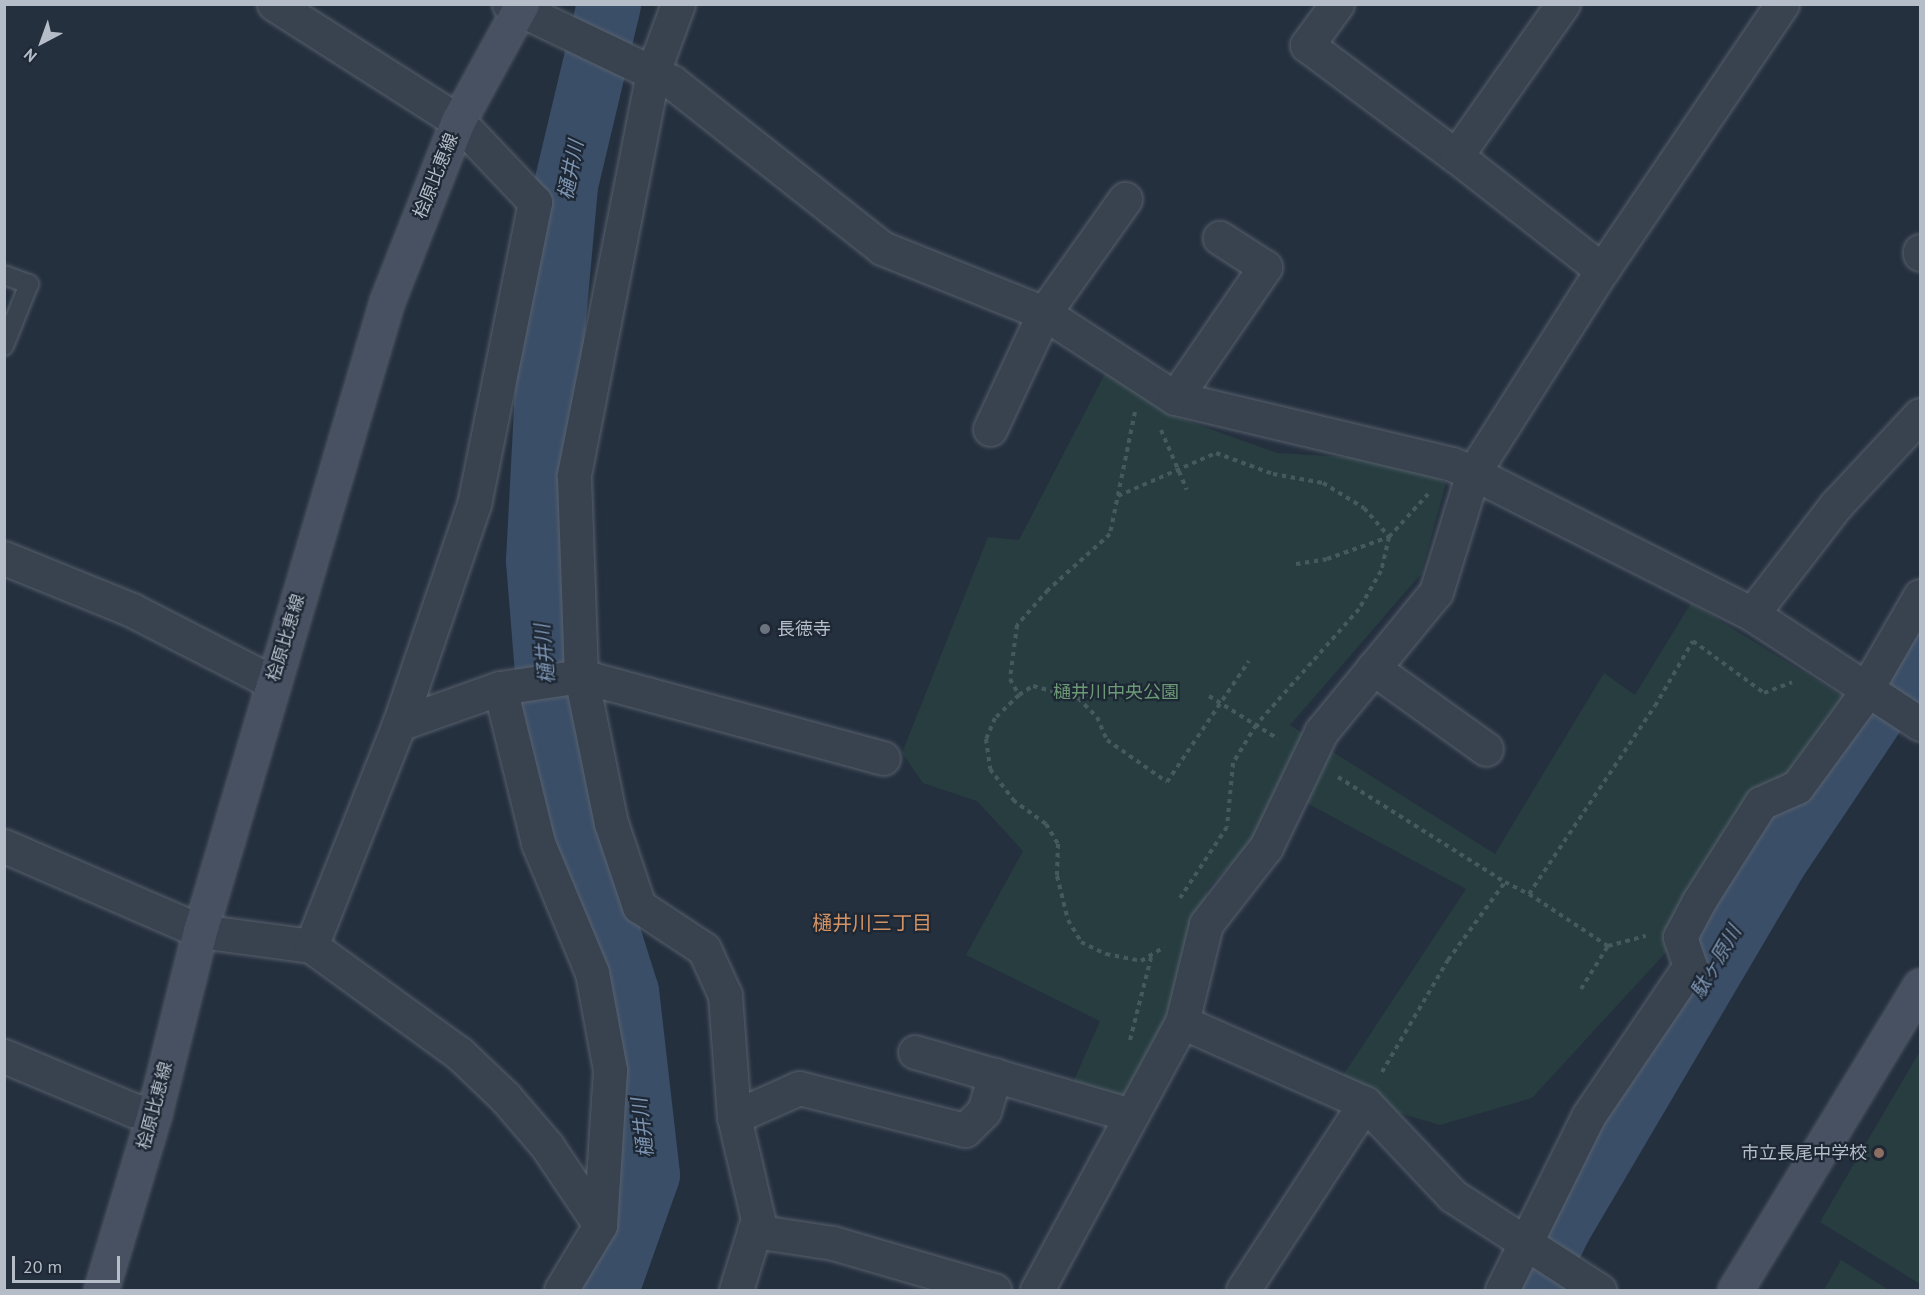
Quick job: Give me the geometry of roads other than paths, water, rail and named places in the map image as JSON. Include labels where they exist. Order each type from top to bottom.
[{"type":"main road","name":"桧原比恵線","points":[[100,1290],[154,1114],[200,931],[272,682],[387,301],[458,121],[517,7]]},
{"type":"main road","points":[[1736,1290],[1920,986]]},
{"type":"street","points":[[274,4],[458,121],[536,202],[474,504],[399,724],[311,946]]},
{"type":"street","points":[[678,4],[653,72],[574,476],[581,676],[611,823],[639,906],[704,949],[725,995],[734,1117],[758,1220],[736,1290]]},
{"type":"street","points":[[1336,4],[1307,45],[1456,156],[1602,270]]},
{"type":"street","points":[[1456,156],[1563,4]]},
{"type":"street","points":[[1037,1290],[1050,1273],[1131,1115],[1182,1022],[1206,924],[1266,847],[1321,732],[1436,592],[1458,513],[1473,472],[1602,270],[1782,4]]},
{"type":"street","points":[[517,7],[672,82],[882,248],[1044,313],[1175,398],[1452,464],[1473,472],[1752,614],[1916,721]]},
{"type":"street","points":[[990,429],[1044,313],[1125,199]]},
{"type":"street","points":[[1175,398],[1265,267],[1220,238]]},
{"type":"street","points":[[1752,614],[1836,505],[1920,415]]},
{"type":"street","points":[[4,558],[132,610],[272,682]]},
{"type":"street","points":[[1502,1290],[1530,1246],[1589,1115],[1690,966],[1680,937],[1761,803],[1797,787],[1873,692],[1920,596]]},
{"type":"street","points":[[1373,668],[1486,749]]},
{"type":"street","points":[[399,724],[504,687],[581,676],[882,758]]},
{"type":"street","points":[[504,687],[538,843],[594,983],[610,1070],[600,1225],[569,1285]]},
{"type":"street","points":[[4,846],[200,931],[311,946],[459,1053],[497,1090],[547,1146],[600,1225]]},
{"type":"street","points":[[1182,1022],[1365,1103],[1453,1196],[1599,1290]]},
{"type":"street","points":[[915,1052],[1131,1115]]},
{"type":"street","points":[[4,1056],[133,1110],[154,1114]]},
{"type":"street","points":[[734,1117],[799,1088],[965,1130],[984,1111],[995,1076]]},
{"type":"street","points":[[1243,1290],[1365,1103]]},
{"type":"street","points":[[754,1231],[833,1243],[994,1290]]},
{"type":"lane","points":[[4,275],[29,284],[4,346]]},
{"type":"waterway","name":"樋井川","points":[[607,1290],[648,1175],[627,992],[554,760],[538,561],[546,406],[566,185],[609,4]]},
{"type":"waterway","name":"駄ヶ原川","points":[[1529,1290],[1560,1226],[1775,861],[1920,644]]},
{"type":"place","name":"長徳寺","points":[[765,629]]},
{"type":"place","name":"市立長尾中学校","points":[[1879,1153]]},
{"type":"district","name":"樋井川三丁目","points":[[872,923]]},
{"type":"park label","name":"樋井川中央公園","points":[[1116,692]]}]
